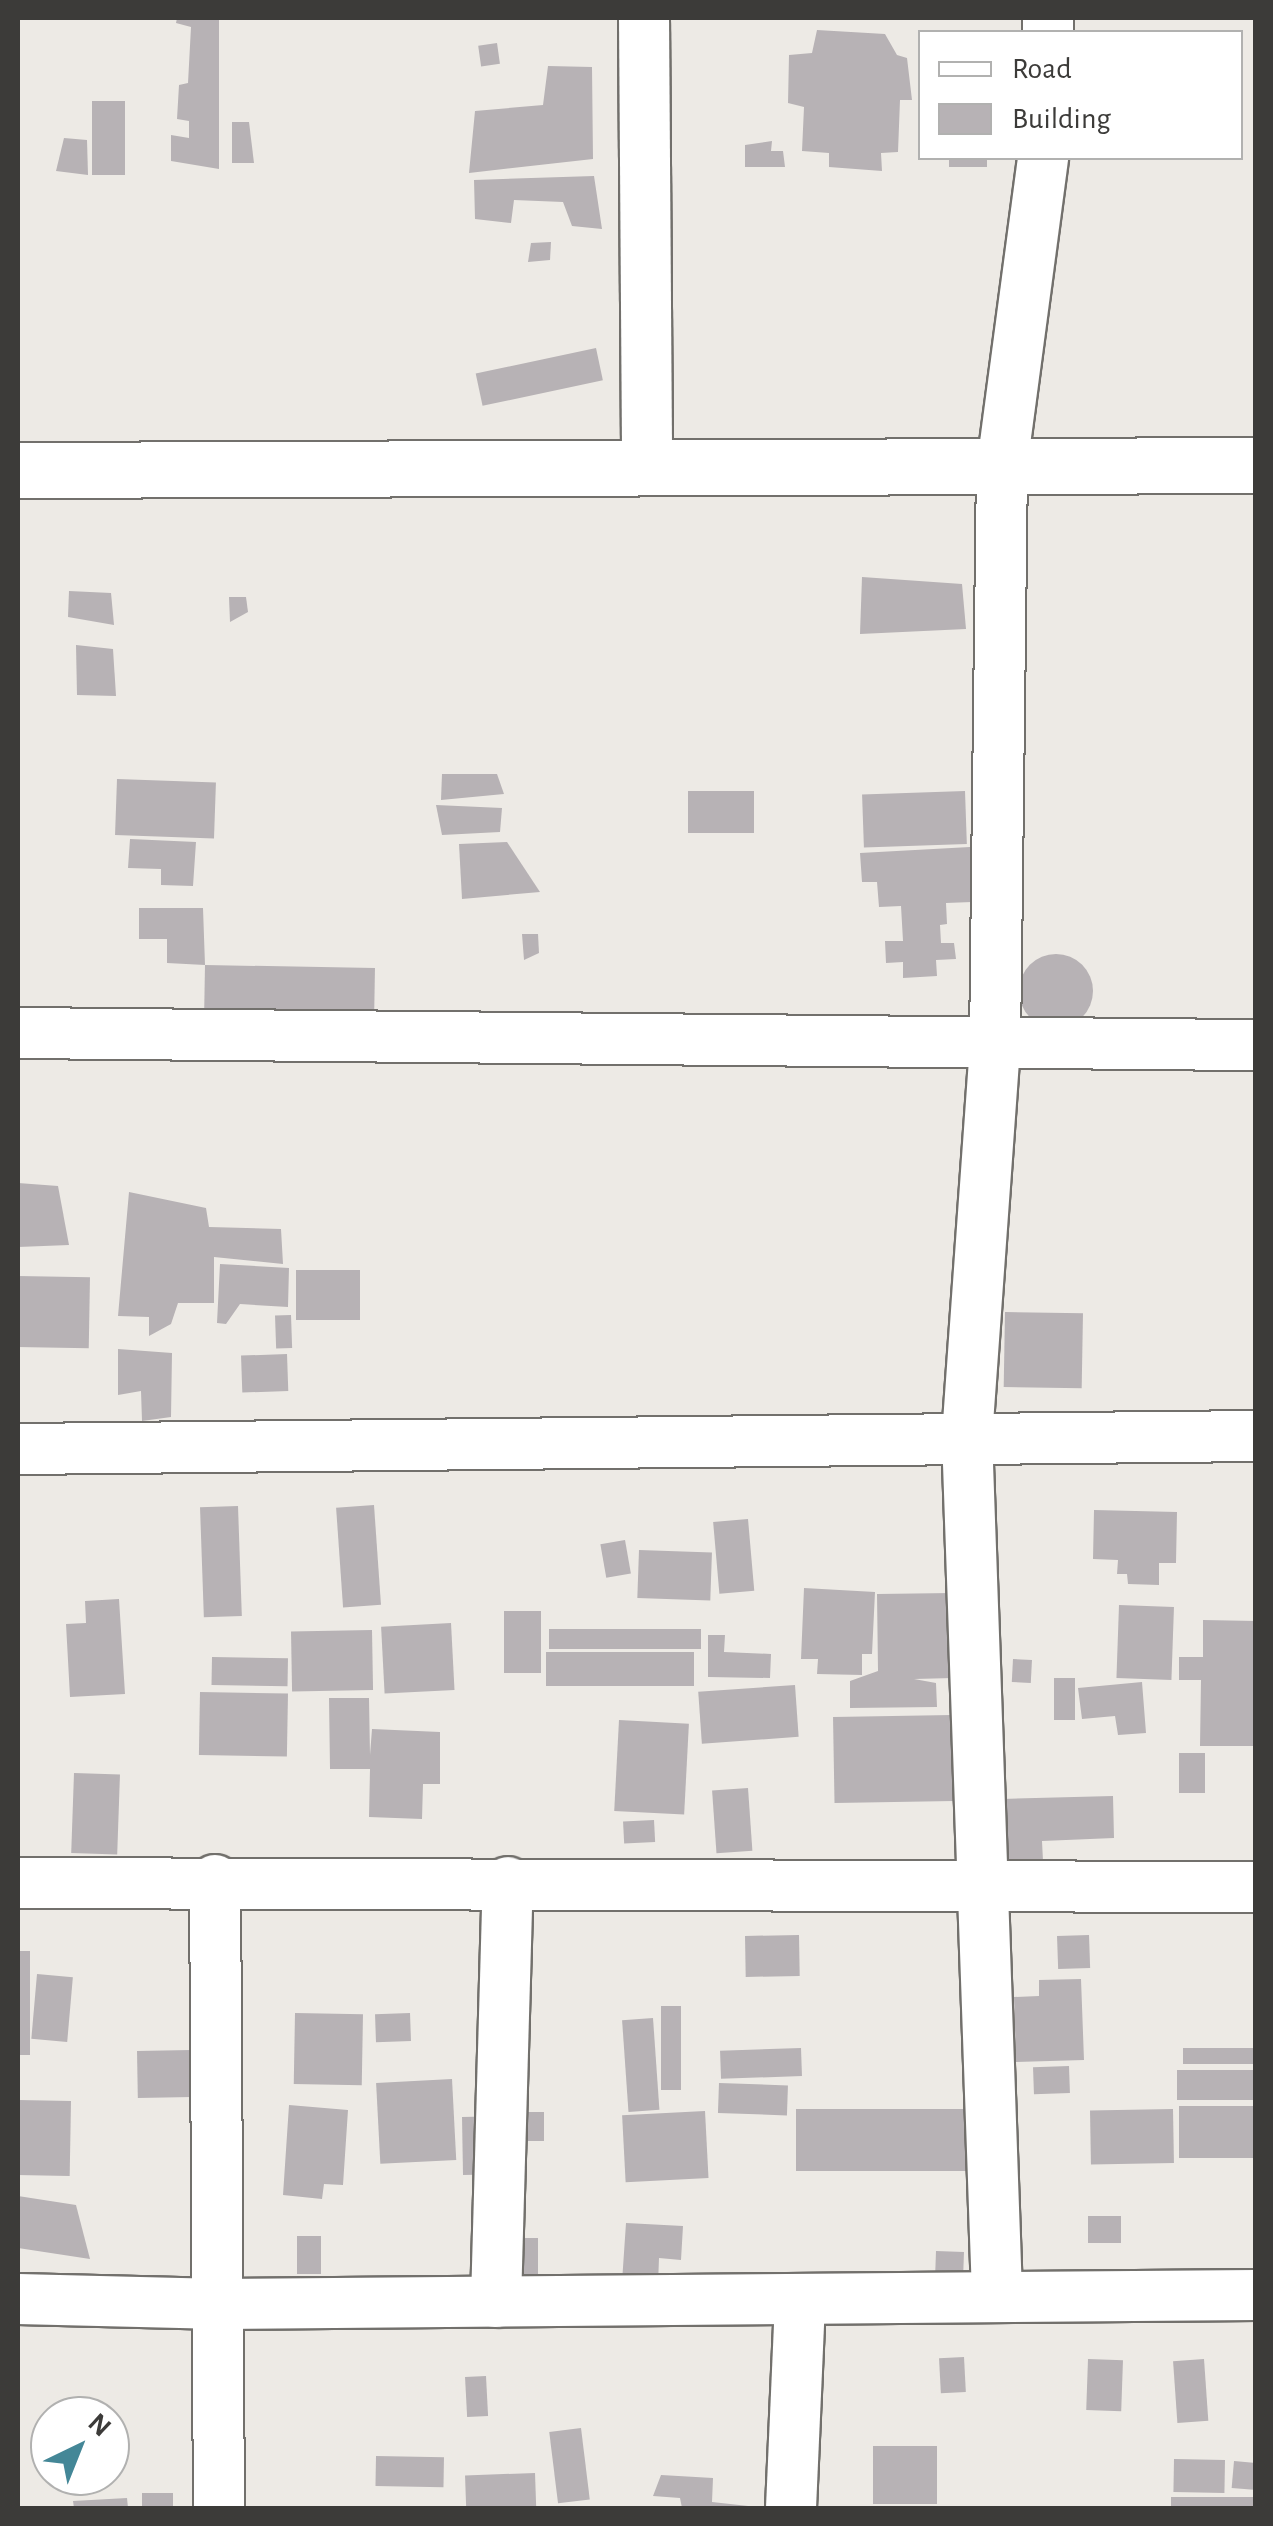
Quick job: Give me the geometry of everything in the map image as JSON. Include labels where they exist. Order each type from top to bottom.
[{"type":"street","points":[[644,18],[648,468]]},
{"type":"street","points":[[996,2294],[986,1889],[967,1436],[995,1045],[1002,466],[1043,160]]},
{"type":"street","points":[[18,470],[1256,465]]},
{"type":"street","points":[[18,1033],[1256,1045]]},
{"type":"street","points":[[18,1449],[967,1436],[1256,1436]]},
{"type":"street","points":[[18,1883],[215,1880],[986,1889],[1256,1887]]},
{"type":"street","points":[[215,1880],[221,2304],[219,2508]]},
{"type":"street","points":[[496,2302],[508,1882]]},
{"type":"street","points":[[18,2299],[221,2304],[996,2294],[1256,2295]]},
{"type":"street","points":[[792,2508],[800,2299]]},
{"type":"building","points":[[177,18],[219,18],[219,169],[171,161],[171,135],[189,138],[189,121],[177,119],[179,85],[188,83],[191,27],[176,23]]},
{"type":"building","points":[[817,30],[885,34],[897,55],[907,58],[912,100],[900,100],[898,152],[881,153],[882,171],[829,167],[829,153],[802,151],[804,107],[788,103],[789,55],[812,53]]},
{"type":"building","points":[[497,43],[500,64],[481,66],[478,46]]},
{"type":"building","points":[[548,66],[592,67],[593,159],[469,173],[475,111],[543,105]]},
{"type":"building","points":[[92,101],[125,101],[125,175],[92,175]]},
{"type":"building","points":[[232,122],[249,122],[254,163],[232,163]]},
{"type":"building","points":[[64,138],[87,140],[88,175],[56,171]]},
{"type":"building","points":[[772,141],[771,151],[783,151],[785,167],[745,167],[745,145]]},
{"type":"building","points":[[949,160],[987,160],[987,167],[949,167]]},
{"type":"building","points":[[594,176],[602,229],[572,226],[563,202],[514,200],[511,223],[475,219],[474,180]]},
{"type":"building","points":[[551,242],[550,260],[528,262],[531,243]]},
{"type":"building","points":[[596,348],[603,380],[483,406],[476,374]]},
{"type":"building","points":[[862,577],[962,584],[966,629],[860,634]]},
{"type":"building","points":[[69,591],[111,593],[114,625],[68,617]]},
{"type":"building","points":[[229,597],[246,597],[248,612],[230,622]]},
{"type":"building","points":[[76,645],[113,649],[116,696],[77,695]]},
{"type":"building","points":[[442,774],[497,774],[504,794],[441,800]]},
{"type":"building","points":[[117,779],[216,782],[214,838],[115,835]]},
{"type":"building","points":[[688,791],[754,791],[754,833],[688,833]]},
{"type":"building","points":[[965,791],[967,844],[864,848],[862,795]]},
{"type":"building","points":[[436,805],[502,808],[500,832],[442,835]]},
{"type":"building","points":[[130,839],[196,842],[193,886],[161,885],[161,869],[128,868]]},
{"type":"building","points":[[507,842],[540,892],[462,899],[459,844]]},
{"type":"building","points":[[970,847],[972,902],[946,903],[947,924],[940,925],[941,943],[954,943],[956,959],[936,960],[937,976],[903,978],[903,962],[886,963],[885,941],[903,941],[901,906],[879,907],[877,882],[862,882],[860,853]]},
{"type":"building","points":[[139,908],[203,908],[205,965],[167,963],[167,939],[139,939]]},
{"type":"building","points":[[522,934],[538,934],[539,953],[524,960]]},
{"type":"building","points":[[1056,954],[1082,965],[1093,991],[1082,1017],[1056,1028],[1030,1017],[1019,991],[1030,965]]},
{"type":"building","points":[[205,965],[375,968],[374,1033],[204,1030]]},
{"type":"building","points":[[18,1183],[58,1186],[69,1245],[18,1247]]},
{"type":"building","points":[[129,1192],[206,1208],[209,1227],[281,1229],[283,1264],[214,1257],[214,1303],[178,1303],[171,1324],[149,1336],[149,1317],[118,1316]]},
{"type":"building","points":[[220,1264],[289,1268],[288,1307],[240,1304],[226,1324],[217,1323]]},
{"type":"building","points":[[296,1270],[360,1270],[360,1320],[296,1320]]},
{"type":"building","points":[[18,1276],[90,1277],[89,1348],[18,1347]]},
{"type":"building","points":[[1005,1312],[1083,1313],[1082,1388],[1004,1387]]},
{"type":"building","points":[[291,1315],[292,1348],[276,1349],[275,1316]]},
{"type":"building","points":[[118,1349],[172,1353],[171,1417],[142,1421],[141,1391],[118,1395]]},
{"type":"building","points":[[287,1354],[288,1391],[242,1393],[241,1356]]},
{"type":"building","points":[[374,1505],[381,1605],[343,1607],[336,1508]]},
{"type":"building","points":[[238,1506],[242,1616],[204,1617],[200,1507]]},
{"type":"building","points":[[1094,1510],[1177,1512],[1176,1563],[1159,1563],[1159,1585],[1128,1584],[1127,1574],[1117,1574],[1118,1560],[1093,1559]]},
{"type":"building","points":[[748,1519],[754,1591],[719,1594],[713,1522]]},
{"type":"building","points":[[625,1540],[631,1573],[606,1578],[600,1544]]},
{"type":"building","points":[[639,1550],[712,1553],[710,1601],[637,1598]]},
{"type":"building","points":[[804,1588],[875,1592],[872,1654],[862,1654],[862,1675],[817,1674],[818,1659],[801,1659]]},
{"type":"building","points":[[952,1593],[953,1678],[914,1679],[936,1683],[937,1707],[850,1708],[850,1681],[878,1671],[877,1594]]},
{"type":"building","points":[[119,1599],[125,1694],[70,1697],[66,1624],[86,1623],[85,1601]]},
{"type":"building","points":[[1119,1605],[1174,1607],[1171,1680],[1116,1678]]},
{"type":"building","points":[[504,1611],[541,1611],[541,1673],[504,1673]]},
{"type":"building","points":[[1203,1620],[1256,1621],[1256,1746],[1200,1746],[1201,1680],[1179,1680],[1179,1657],[1203,1657]]},
{"type":"building","points":[[451,1623],[455,1690],[385,1694],[381,1627]]},
{"type":"building","points":[[549,1629],[701,1629],[701,1649],[549,1649]]},
{"type":"building","points":[[372,1630],[373,1690],[292,1691],[291,1631]]},
{"type":"building","points":[[708,1635],[725,1635],[724,1652],[771,1654],[770,1678],[708,1677]]},
{"type":"building","points":[[546,1652],[694,1652],[694,1686],[546,1686]]},
{"type":"building","points":[[212,1657],[288,1658],[287,1686],[212,1685]]},
{"type":"building","points":[[1013,1659],[1032,1660],[1031,1683],[1012,1682]]},
{"type":"building","points":[[1054,1678],[1075,1678],[1075,1720],[1054,1720]]},
{"type":"building","points":[[1142,1682],[1146,1733],[1118,1735],[1115,1716],[1082,1719],[1078,1688]]},
{"type":"building","points":[[795,1685],[799,1737],[702,1744],[698,1692]]},
{"type":"building","points":[[200,1692],[288,1694],[287,1757],[199,1755]]},
{"type":"building","points":[[329,1698],[369,1698],[370,1755],[372,1729],[440,1732],[440,1784],[423,1784],[422,1819],[369,1817],[370,1769],[330,1769]]},
{"type":"building","points":[[952,1715],[954,1801],[835,1803],[833,1717]]},
{"type":"building","points":[[619,1720],[689,1724],[684,1815],[614,1811]]},
{"type":"building","points":[[1179,1753],[1205,1753],[1205,1793],[1179,1793]]},
{"type":"building","points":[[74,1773],[120,1775],[117,1855],[71,1853]]},
{"type":"building","points":[[748,1788],[752,1851],[716,1853],[712,1791]]},
{"type":"building","points":[[1113,1796],[1114,1838],[1042,1841],[1043,1861],[1005,1863],[1002,1799]]},
{"type":"building","points":[[654,1820],[655,1842],[624,1844],[623,1822]]},
{"type":"building","points":[[799,1935],[800,1976],[746,1977],[745,1936]]},
{"type":"building","points":[[1089,1935],[1090,1968],[1058,1969],[1057,1936]]},
{"type":"building","points":[[18,1951],[30,1951],[30,2055],[18,2055]]},
{"type":"building","points":[[37,1974],[73,1977],[67,2042],[31,2039]]},
{"type":"building","points":[[1081,1979],[1084,2060],[1016,2062],[1014,1997],[1039,1996],[1039,1980]]},
{"type":"building","points":[[661,2006],[681,2006],[681,2090],[661,2090]]},
{"type":"building","points":[[295,2013],[363,2014],[362,2085],[294,2084]]},
{"type":"building","points":[[410,2013],[411,2041],[376,2042],[375,2014]]},
{"type":"building","points":[[653,2018],[659,2110],[628,2112],[622,2020]]},
{"type":"building","points":[[801,2048],[802,2076],[721,2079],[720,2051]]},
{"type":"building","points":[[1183,2048],[1256,2048],[1256,2064],[1183,2064]]},
{"type":"building","points":[[191,2050],[192,2097],[138,2098],[137,2051]]},
{"type":"building","points":[[1069,2066],[1070,2093],[1034,2094],[1033,2067]]},
{"type":"building","points":[[1177,2070],[1256,2070],[1256,2100],[1177,2100]]},
{"type":"building","points":[[452,2079],[456,2160],[380,2164],[376,2083]]},
{"type":"building","points":[[719,2083],[788,2085],[787,2115],[718,2113]]},
{"type":"building","points":[[18,2100],[71,2101],[70,2176],[18,2175]]},
{"type":"building","points":[[289,2105],[348,2110],[343,2185],[324,2184],[322,2199],[283,2195]]},
{"type":"building","points":[[1179,2106],[1256,2106],[1256,2158],[1179,2158]]},
{"type":"building","points":[[796,2109],[967,2109],[967,2171],[796,2171]]},
{"type":"building","points":[[1173,2109],[1174,2163],[1091,2164],[1090,2110]]},
{"type":"building","points":[[705,2111],[709,2178],[626,2182],[622,2115]]},
{"type":"building","points":[[520,2112],[544,2112],[544,2141],[520,2141]]},
{"type":"building","points":[[514,2116],[515,2174],[463,2175],[462,2117]]},
{"type":"building","points":[[18,2196],[76,2205],[90,2259],[18,2248]]},
{"type":"building","points":[[1088,2216],[1121,2216],[1121,2243],[1088,2243]]},
{"type":"building","points":[[626,2223],[683,2226],[681,2260],[659,2258],[658,2285],[622,2282]]},
{"type":"building","points":[[297,2236],[321,2236],[321,2274],[297,2274]]},
{"type":"building","points":[[511,2238],[538,2238],[538,2276],[511,2276]]},
{"type":"building","points":[[936,2251],[964,2252],[963,2285],[935,2284]]},
{"type":"building","points":[[964,2357],[966,2392],[941,2393],[939,2358]]},
{"type":"building","points":[[1088,2359],[1123,2360],[1121,2411],[1086,2410]]},
{"type":"building","points":[[1204,2359],[1208,2421],[1177,2423],[1173,2361]]},
{"type":"building","points":[[486,2376],[488,2416],[467,2417],[465,2377]]},
{"type":"building","points":[[581,2428],[590,2499],[558,2503],[549,2432]]},
{"type":"building","points":[[873,2446],[937,2446],[937,2504],[873,2504]]},
{"type":"building","points":[[376,2456],[444,2457],[443,2487],[375,2486]]},
{"type":"building","points":[[1174,2459],[1225,2460],[1224,2493],[1173,2492]]},
{"type":"building","points":[[1234,2461],[1256,2463],[1254,2490],[1232,2488]]},
{"type":"building","points":[[535,2473],[536,2508],[466,2508],[465,2475]]},
{"type":"building","points":[[661,2475],[713,2478],[712,2502],[766,2508],[682,2508],[680,2498],[653,2496]]},
{"type":"building","points":[[142,2493],[173,2493],[173,2508],[142,2508]]},
{"type":"building","points":[[1171,2497],[1256,2497],[1256,2508],[1171,2508]]},
{"type":"building","points":[[127,2498],[128,2508],[74,2508],[73,2501]]}]
